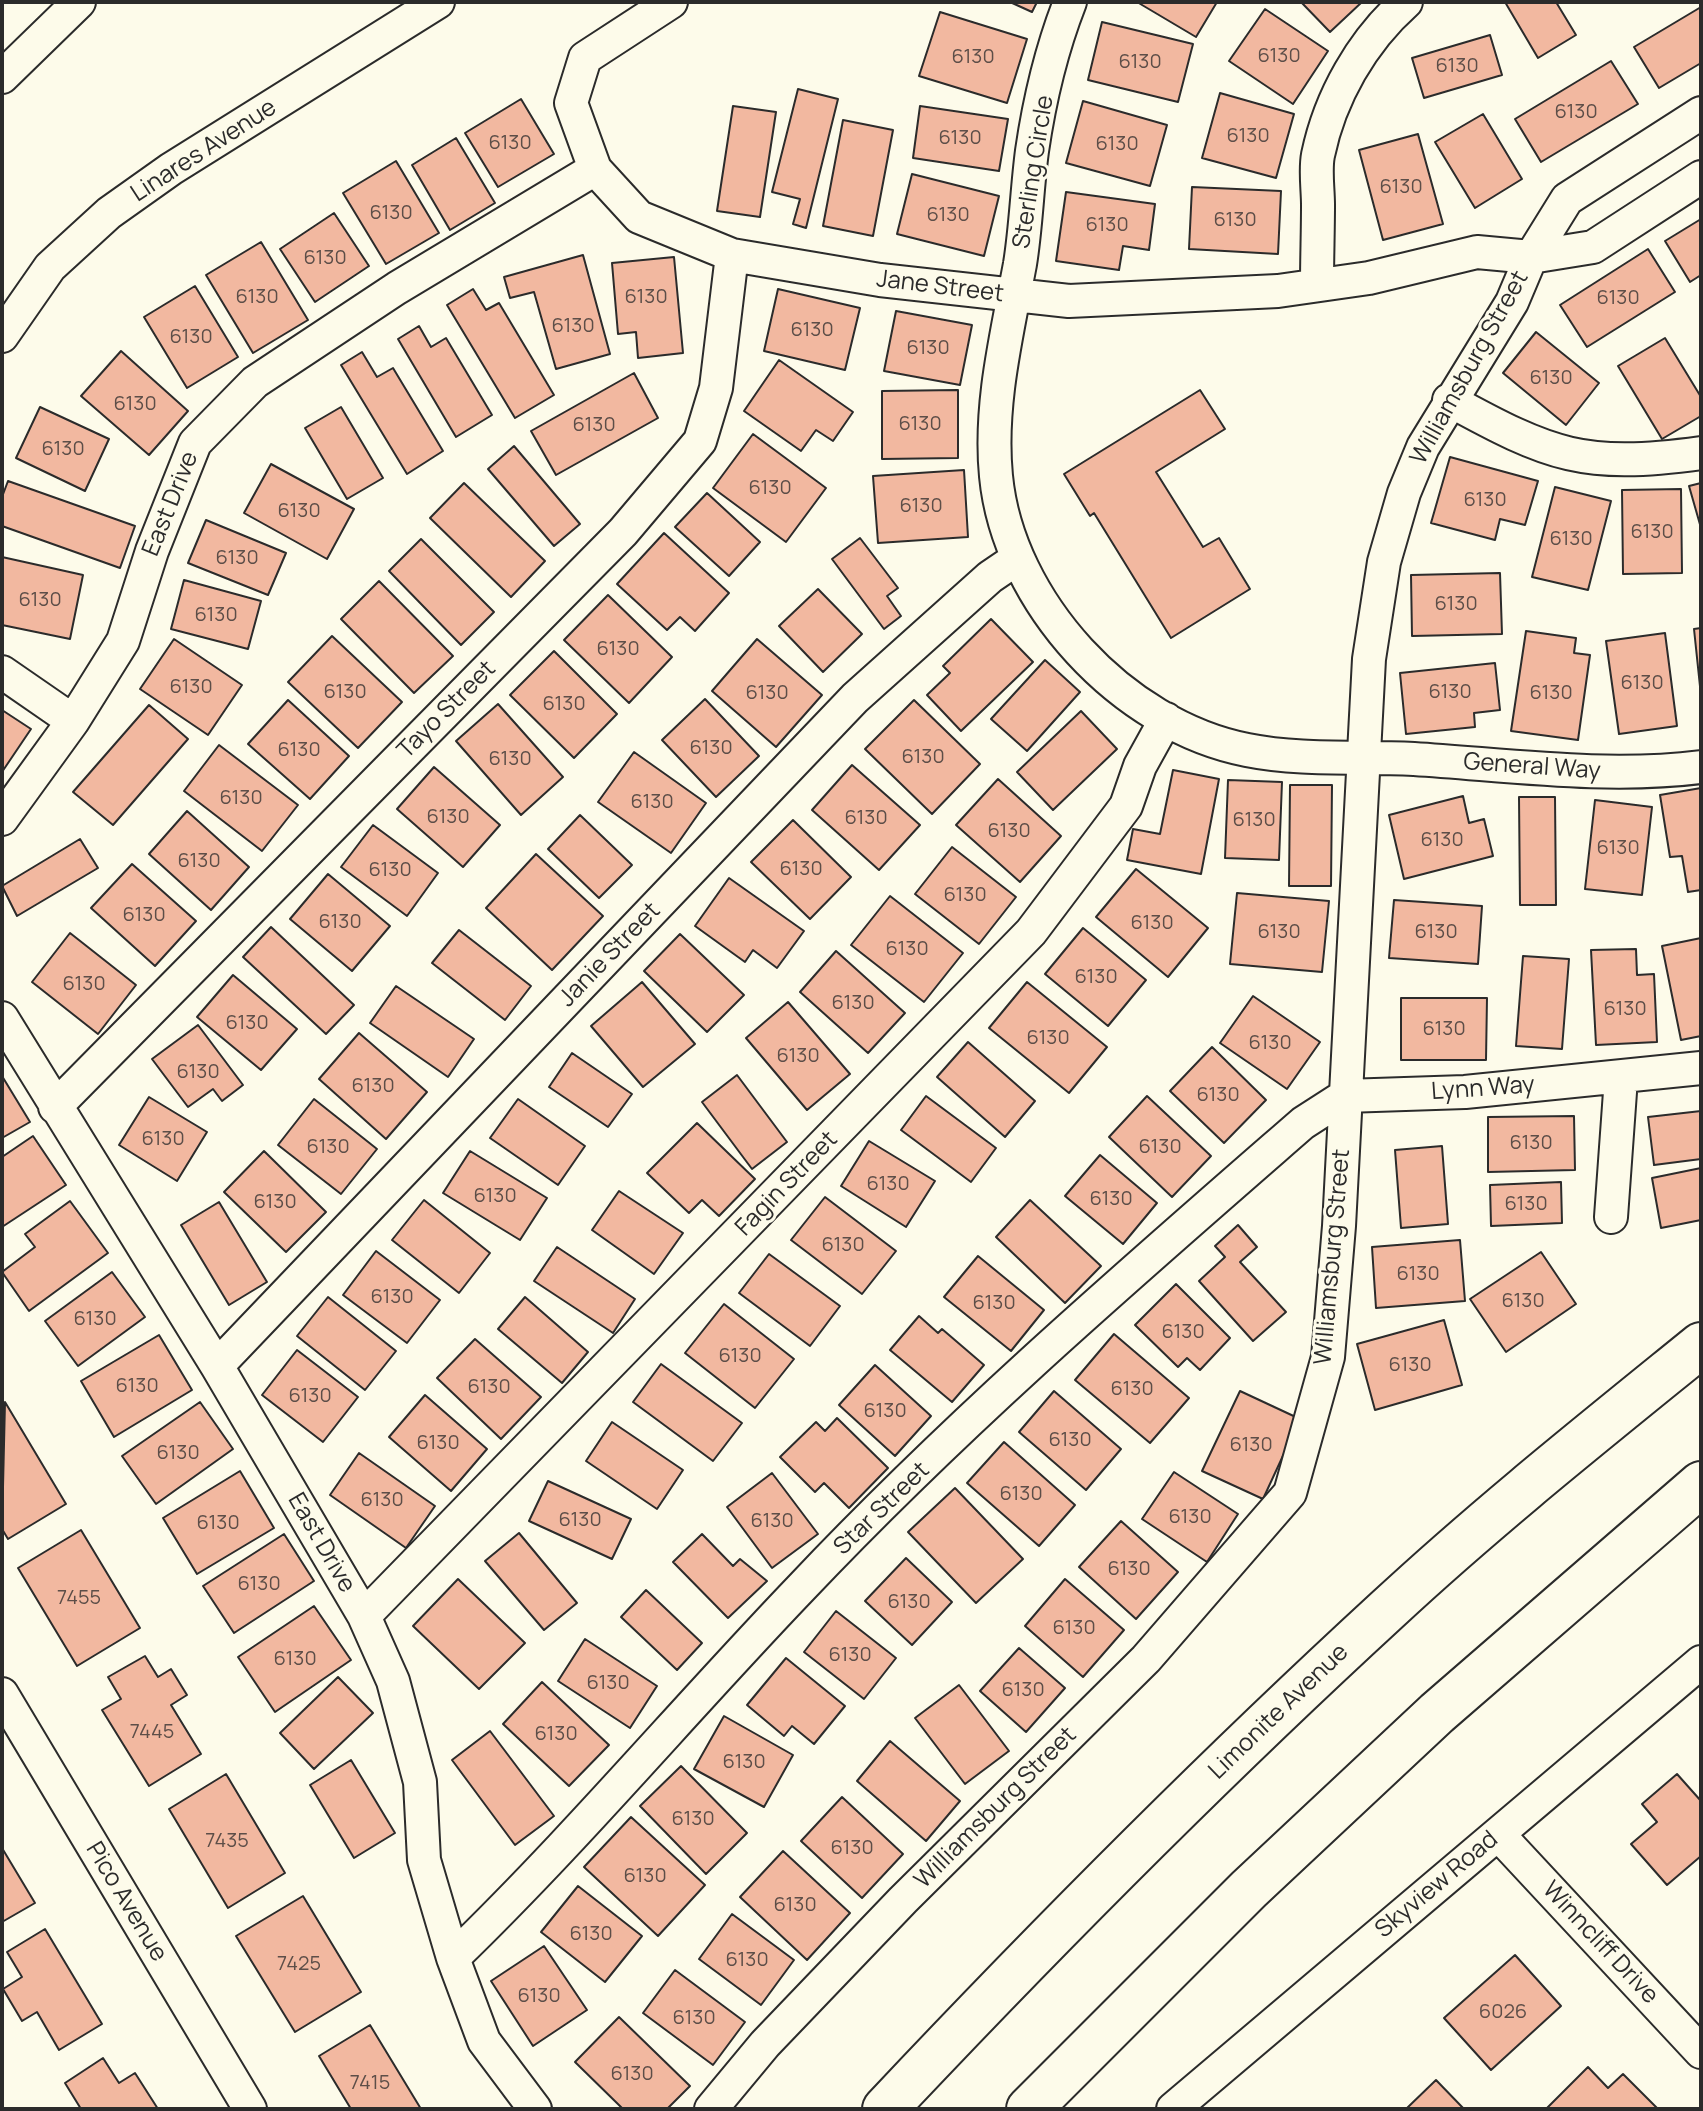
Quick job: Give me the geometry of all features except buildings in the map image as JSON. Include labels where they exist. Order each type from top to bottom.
[{"type":"main road","name":"Limonite Avenue","points":[[885,2109],[1152,1833],[1388,1608],[1548,1470],[1701,1345]]},
{"type":"main road","points":[[1029,2109],[1249,1889],[1415,1733],[1701,1484]]},
{"type":"street","points":[[2,77],[79,2]]},
{"type":"street","name":"Jane Street","points":[[671,2],[585,58],[571,103],[595,169],[639,217],[732,255],[880,280],[1069,301],[1278,291],[1369,278],[1477,252],[1531,257],[1593,247],[1701,177]]},
{"type":"street","name":"Sterling Circle","points":[[1018,558],[1005,526],[996,476],[998,378],[1024,233],[1032,149],[1070,2]]},
{"type":"street","points":[[1317,285],[1317,157],[1321,144],[1345,79],[1389,17],[1406,2]]},
{"type":"street","name":"Linares Avenue","points":[[2,336],[50,267],[109,213],[171,169],[428,5]]},
{"type":"street","name":"Williamsburg Street","points":[[711,2109],[765,2044],[903,1900],[1146,1659],[1290,1493],[1328,1357],[1369,659],[1384,562],[1423,447],[1449,400],[1512,302],[1531,257],[1567,199],[1701,113]]},
{"type":"street","name":"East Drive","points":[[2,819],[73,721],[123,641],[152,551],[195,443],[255,382],[397,288],[595,169]]},
{"type":"street","name":"Tayo Street","points":[[55,1107],[623,532],[700,441],[716,388],[732,255]]},
{"type":"street","points":[[1449,400],[1535,445],[1592,460],[1652,460],[1701,453]]},
{"type":"street","name":"General Way","points":[[1018,558],[1057,623],[1100,674],[1166,719],[1244,749],[1291,757],[1629,773],[1701,767]]},
{"type":"street","name":"Janie Street","points":[[217,1366],[855,698],[990,577],[1018,558]]},
{"type":"street","points":[[2,672],[73,721]]},
{"type":"street","name":"Fagin Street","points":[[364,1616],[1031,932],[1126,806],[1140,766],[1166,719]]},
{"type":"street","name":"East Drive","points":[[2,1018],[217,1366],[364,1616],[393,1681],[420,1782],[424,1860],[453,1958],[484,2041],[535,2109]]},
{"type":"street","name":"Lynn Way","points":[[1345,1096],[1465,1092],[1701,1068]]},
{"type":"street","points":[[1611,1217],[1621,1078]]},
{"type":"street","name":"Star Street","points":[[453,1958],[522,1892],[802,1587],[1052,1342],[1303,1123],[1345,1096]]},
{"type":"street","name":"Skyview Road","points":[[1173,2109],[1701,1662]]},
{"type":"street","name":"Pico Avenue","points":[[2,1694],[250,2109]]},
{"type":"street","name":"Winncliff Drive","points":[[1498,1834],[1701,2052]]}]
